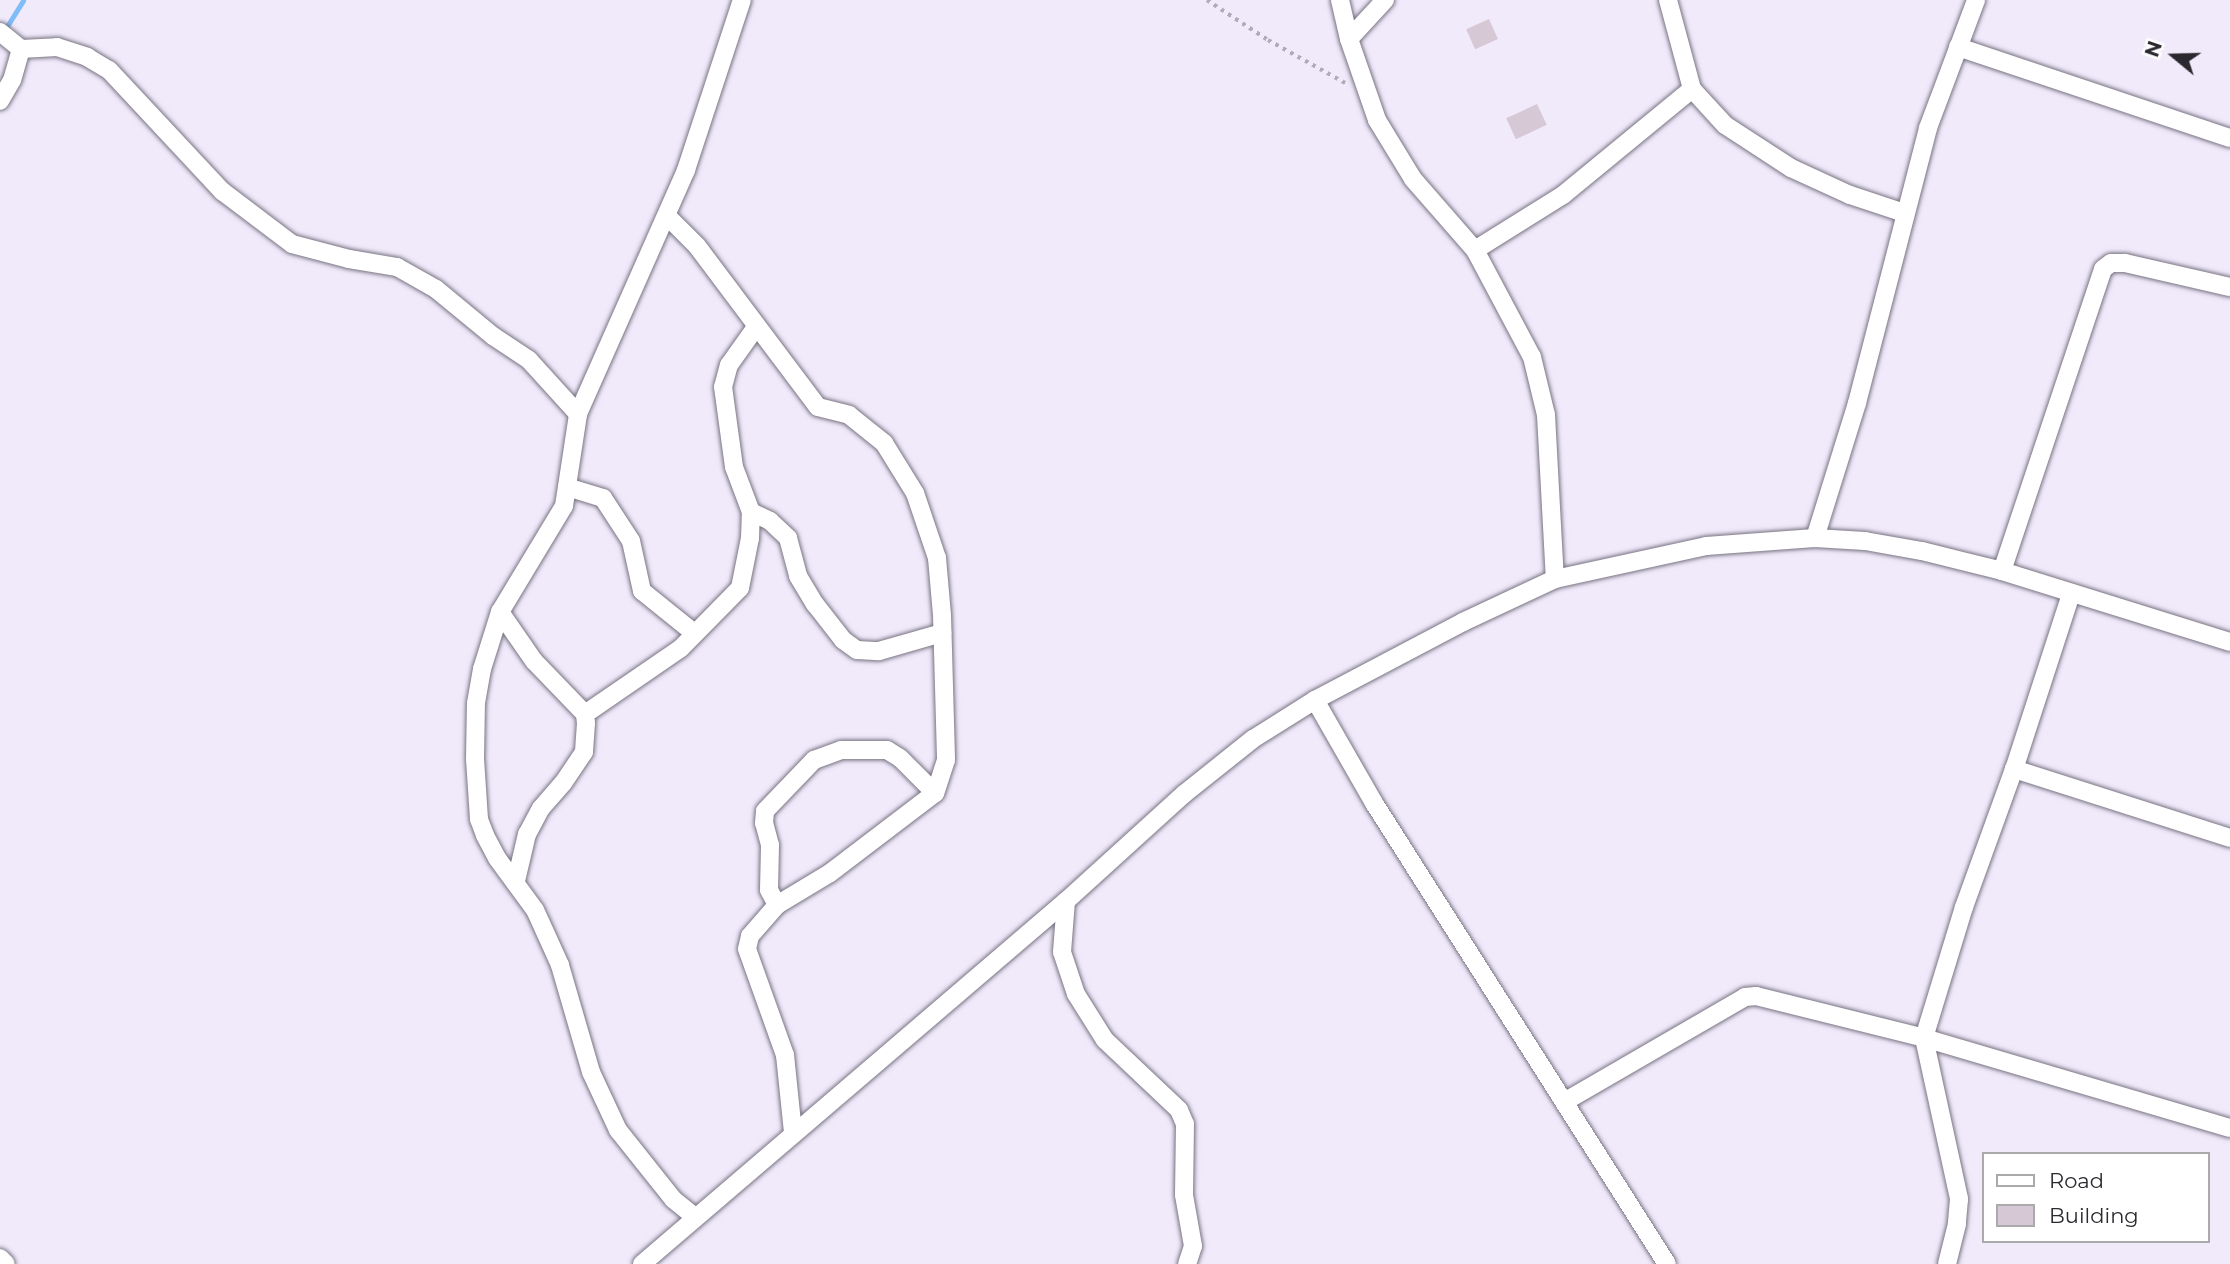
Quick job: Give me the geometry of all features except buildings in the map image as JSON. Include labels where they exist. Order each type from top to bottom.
[{"type":"street","points":[[695,1217],[673,1199],[618,1130],[591,1072],[561,965],[536,910],[497,858],[485,835],[479,819],[475,759],[476,703],[482,669],[500,612],[564,506],[578,414],[667,216],[709,104],[742,0]]},
{"type":"street","points":[[1340,0],[1349,39],[1377,120],[1413,179],[1475,250],[1532,357],[1543,404],[1555,579]]},
{"type":"street","points":[[1349,39],[1385,0]]},
{"type":"street","points":[[1668,0],[1692,89],[1725,124],[1791,168],[1850,195],[1904,214]]},
{"type":"street","points":[[1815,538],[1857,402],[1928,128],[1976,0]]},
{"type":"street","points":[[0,32],[21,49],[57,47],[87,57],[108,70],[222,191],[292,244],[349,260],[397,267],[436,289],[493,336],[529,360],[578,414]]},
{"type":"street","points":[[1958,47],[2230,138]]},
{"type":"street","points":[[0,101],[12,80],[21,49]]},
{"type":"street","points":[[1475,250],[1563,195],[1692,89]]},
{"type":"street","points":[[667,216],[697,246],[819,408],[837,410],[849,415],[884,443],[915,493],[937,558],[946,760],[935,793],[830,873],[777,905],[760,921],[750,936],[747,949],[785,1055],[793,1132]]},
{"type":"street","points":[[2002,571],[2103,269],[2111,263],[2125,263],[2230,287]]},
{"type":"street","points":[[585,714],[681,648],[740,588],[750,538],[751,512],[734,467],[723,387],[729,365],[756,327]]},
{"type":"street","points":[[567,487],[603,498],[631,541],[642,591],[694,633]]},
{"type":"street","points":[[751,512],[770,521],[788,538],[798,576],[815,604],[843,640],[857,650],[879,651],[942,633]]},
{"type":"street","points":[[642,1264],[1066,901],[1194,786],[1253,739],[1315,701],[1463,622],[1555,579],[1706,547],[1815,538],[1865,541],[1922,551],[2002,571],[2230,642]]},
{"type":"street","points":[[1947,1264],[1957,1224],[1959,1199],[1924,1038],[1964,907],[2014,769],[2071,594]]},
{"type":"street","points":[[500,612],[534,661],[585,714],[584,752],[563,783],[541,808],[532,825],[516,881]]},
{"type":"street","points":[[1315,701],[1374,803],[1667,1264]]},
{"type":"street","points":[[777,905],[769,890],[770,845],[764,822],[765,811],[814,760],[841,750],[887,750],[900,758],[935,793]]},
{"type":"street","points":[[2014,769],[2230,838]]},
{"type":"street","points":[[1066,901],[1062,951],[1076,994],[1105,1040],[1179,1110],[1185,1124],[1184,1195],[1193,1246],[1187,1264]]},
{"type":"street","points":[[1564,1102],[1745,998],[1756,996],[1924,1038],[2230,1128]]},
{"type":"street","points":[[0,1258],[6,1264]]},
{"type":"path","points":[[1207,0],[1268,40],[1367,96]]},
{"type":"waterway","points":[[4,31],[23,0]]}]
